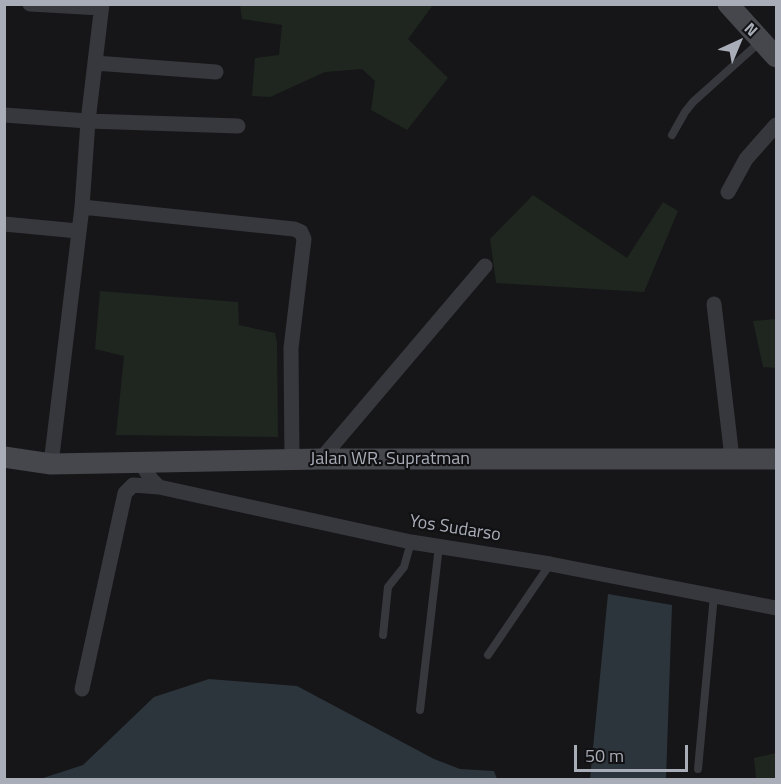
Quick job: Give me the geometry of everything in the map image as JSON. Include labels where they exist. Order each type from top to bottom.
[{"type":"street","points":[[30,4],[102,6],[88,121],[82,207],[51,464]]},
{"type":"street","points":[[728,4],[777,57]]},
{"type":"street","points":[[95,63],[216,72]]},
{"type":"street","points":[[4,115],[88,121],[238,126]]},
{"type":"street","points":[[728,192],[746,159],[777,125]]},
{"type":"street","points":[[82,207],[294,229],[301,232],[304,239],[291,348],[292,460]]},
{"type":"street","points":[[4,224],[78,231]]},
{"type":"street","points":[[321,459],[485,266]]},
{"type":"street","points":[[714,304],[732,458]]},
{"type":"street","name":"Jalan WR. Supratman","points":[[4,457],[51,464],[321,459],[777,459]]},
{"type":"street","points":[[141,463],[159,487]]},
{"type":"street","name":"Yos Sudarso","points":[[82,689],[125,493],[129,487],[136,484],[159,487],[411,542],[550,564],[777,608]]},
{"type":"lane","points":[[672,135],[693,102],[761,40]]},
{"type":"lane","points":[[383,634],[388,587],[404,567],[411,542]]},
{"type":"lane","points":[[420,710],[439,546]]},
{"type":"lane","points":[[488,655],[550,564]]},
{"type":"lane","points":[[698,769],[714,595]]},
{"type":"shaded area","points":[[240,5],[433,5],[408,39],[448,78],[407,130],[371,110],[375,81],[362,69],[325,72],[270,97],[252,96],[255,58],[279,55],[282,25],[242,19]]},
{"type":"shaded area","points":[[533,195],[627,258],[663,202],[678,211],[644,292],[496,283],[490,239]]},
{"type":"shaded area","points":[[100,291],[238,302],[239,325],[275,333],[278,437],[116,435],[124,356],[95,349]]},
{"type":"shaded area","points":[[776,319],[776,368],[763,367],[753,321]]},
{"type":"shaded area","points":[[608,594],[672,605],[666,779],[590,779]]},
{"type":"shaded area","points":[[209,679],[297,686],[434,759],[460,769],[494,771],[497,779],[40,779],[83,765],[154,697]]},
{"type":"shaded area","points":[[776,753],[776,779],[756,779],[754,758]]}]
